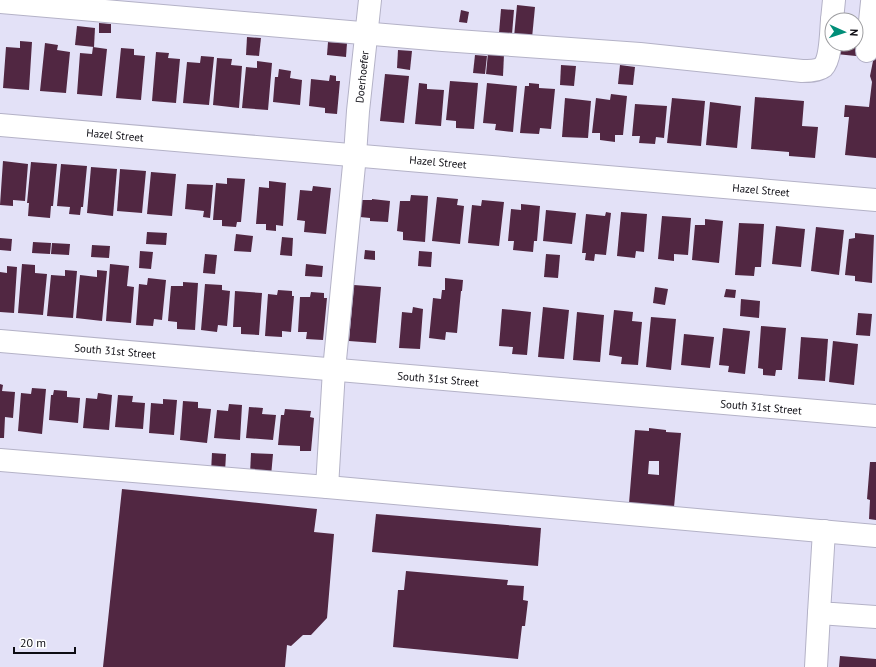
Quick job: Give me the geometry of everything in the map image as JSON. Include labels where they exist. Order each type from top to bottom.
[{"type":"street","name":"Doerhoefer","points":[[327,487],[334,370],[370,0]]},
{"type":"street","points":[[833,12],[834,0]]},
{"type":"street","points":[[0,2],[443,40],[640,54],[802,71],[819,69],[825,64],[829,52]]},
{"type":"street","points":[[867,50],[872,2],[876,2]]},
{"type":"street","name":"Hazel Street","points":[[0,125],[876,200]]},
{"type":"street","name":"South 31st Street","points":[[0,341],[876,416]]},
{"type":"street","points":[[0,460],[327,487],[876,536]]},
{"type":"street","points":[[816,667],[824,531]]},
{"type":"street","points":[[819,613],[876,617]]},
{"type":"building","points":[[517,5],[535,7],[532,38],[514,37]]},
{"type":"building","points":[[501,9],[514,10],[512,34],[499,33]]},
{"type":"building","points":[[461,10],[469,12],[467,23],[459,22]]},
{"type":"building","points":[[99,23],[111,24],[111,33],[99,33]]},
{"type":"building","points":[[77,26],[95,28],[94,47],[75,45]]},
{"type":"building","points":[[247,37],[261,38],[259,56],[246,55]]},
{"type":"building","points":[[20,41],[32,42],[29,90],[3,88],[6,47],[20,48]]},
{"type":"building","points":[[328,42],[347,43],[346,57],[327,55]]},
{"type":"building","points":[[45,43],[58,45],[57,50],[70,52],[66,93],[40,91]]},
{"type":"building","points":[[93,47],[107,49],[102,96],[77,94],[80,53],[92,54]]},
{"type":"building","points":[[121,48],[134,49],[134,55],[145,56],[141,100],[116,98]]},
{"type":"building","points":[[398,50],[412,51],[410,70],[397,68]]},
{"type":"building","points":[[875,51],[876,158],[845,155],[849,117],[844,117],[845,105],[869,107],[872,82],[870,76]]},
{"type":"building","points":[[156,52],[169,53],[168,58],[180,59],[176,103],[152,101]]},
{"type":"building","points":[[836,52],[856,52],[856,56],[836,54]]},
{"type":"building","points":[[488,53],[504,54],[503,76],[486,74]]},
{"type":"building","points":[[475,55],[487,56],[485,74],[473,73]]},
{"type":"building","points":[[201,56],[214,57],[209,105],[183,103],[187,62],[200,63]]},
{"type":"building","points":[[217,58],[232,59],[231,65],[242,66],[239,108],[213,105]]},
{"type":"building","points":[[257,61],[272,63],[268,110],[242,108],[246,67],[257,68]]},
{"type":"building","points":[[561,65],[576,66],[574,86],[560,85]]},
{"type":"building","points":[[620,65],[635,67],[633,85],[618,84]]},
{"type":"building","points":[[279,69],[291,71],[290,78],[302,80],[300,105],[273,102],[275,77],[278,77]]},
{"type":"building","points":[[385,74],[409,76],[404,123],[380,121]]},
{"type":"building","points":[[330,75],[336,76],[336,81],[340,81],[337,114],[325,113],[325,108],[309,106],[311,79],[329,81]]},
{"type":"building","points":[[450,81],[478,83],[474,129],[456,128],[456,121],[446,120]]},
{"type":"building","points":[[419,83],[427,84],[427,89],[444,90],[441,126],[415,124]]},
{"type":"building","points":[[487,83],[517,86],[513,132],[495,130],[496,124],[483,123]]},
{"type":"building","points":[[529,83],[539,84],[539,88],[555,89],[551,129],[540,128],[539,134],[520,133],[525,86],[529,86]]},
{"type":"building","points":[[611,94],[627,96],[623,135],[615,135],[615,142],[600,140],[600,133],[592,133],[596,98],[610,100]]},
{"type":"building","points":[[755,97],[804,101],[802,126],[818,127],[815,158],[789,156],[789,152],[751,149]]},
{"type":"building","points":[[565,98],[591,101],[588,138],[562,137]]},
{"type":"building","points":[[672,98],[705,101],[701,146],[667,143]]},
{"type":"building","points":[[710,102],[741,106],[737,148],[706,145]]},
{"type":"building","points":[[635,104],[667,106],[664,138],[656,137],[655,144],[639,143],[640,136],[632,136]]},
{"type":"building","points":[[3,161],[28,164],[25,201],[13,200],[13,206],[0,205]]},
{"type":"building","points":[[31,162],[57,164],[53,206],[51,206],[50,218],[28,216],[29,203],[27,203]]},
{"type":"building","points":[[61,164],[87,166],[83,207],[81,207],[80,215],[69,214],[70,207],[57,206]]},
{"type":"building","points":[[91,167],[117,169],[113,216],[87,213]]},
{"type":"building","points":[[120,169],[146,171],[142,213],[117,211]]},
{"type":"building","points":[[151,172],[176,174],[172,216],[147,214]]},
{"type":"building","points":[[227,178],[245,179],[241,222],[237,222],[236,227],[222,226],[222,220],[213,220],[216,183],[227,184]]},
{"type":"building","points":[[269,181],[286,183],[283,226],[276,225],[276,231],[266,230],[266,224],[256,224],[259,187],[269,188]]},
{"type":"building","points":[[187,184],[213,185],[210,218],[203,217],[204,211],[185,209]]},
{"type":"building","points":[[313,186],[331,188],[326,234],[304,232],[305,221],[297,220],[300,190],[312,191]]},
{"type":"building","points":[[411,195],[428,196],[425,242],[403,240],[403,232],[397,231],[400,201],[410,201]]},
{"type":"building","points":[[437,197],[458,199],[457,205],[464,206],[460,244],[432,241]]},
{"type":"building","points":[[372,199],[390,201],[388,222],[370,221],[370,218],[360,217],[362,200]]},
{"type":"building","points":[[482,200],[504,202],[499,246],[468,243],[472,205],[481,206]]},
{"type":"building","points":[[521,204],[540,206],[537,241],[534,241],[533,252],[513,250],[514,241],[508,241],[511,209],[521,210]]},
{"type":"building","points":[[546,210],[576,213],[572,244],[543,241]]},
{"type":"building","points":[[606,212],[611,213],[606,255],[595,254],[594,261],[585,260],[586,253],[582,253],[586,214],[605,216]]},
{"type":"building","points":[[621,212],[647,214],[644,252],[636,251],[635,258],[617,256]]},
{"type":"building","points":[[662,216],[691,218],[688,255],[674,254],[674,261],[658,259]]},
{"type":"building","points":[[705,219],[723,221],[719,263],[692,260],[695,225],[705,225]]},
{"type":"building","points":[[739,223],[764,224],[761,267],[755,267],[754,276],[735,275]]},
{"type":"building","points":[[776,226],[805,229],[801,267],[772,264]]},
{"type":"building","points":[[816,227],[844,230],[839,275],[811,271]]},
{"type":"building","points":[[147,232],[167,233],[166,245],[146,244]]},
{"type":"building","points":[[855,233],[874,235],[872,283],[855,281],[855,276],[845,275],[849,239],[855,238]]},
{"type":"building","points":[[236,234],[253,236],[251,252],[234,251]]},
{"type":"building","points":[[282,237],[293,238],[292,256],[280,255]]},
{"type":"building","points":[[0,238],[12,239],[11,251],[0,250]]},
{"type":"building","points":[[33,242],[51,243],[50,254],[32,253]]},
{"type":"building","points":[[52,243],[70,244],[69,255],[51,254]]},
{"type":"building","points":[[92,245],[110,246],[109,258],[91,257]]},
{"type":"building","points":[[365,250],[375,251],[375,260],[364,259]]},
{"type":"building","points":[[140,251],[153,252],[151,269],[139,268]]},
{"type":"building","points":[[419,251],[432,252],[431,267],[418,266]]},
{"type":"building","points":[[205,254],[217,255],[215,274],[203,273]]},
{"type":"building","points":[[546,254],[560,255],[558,278],[544,277]]},
{"type":"building","points":[[22,264],[35,265],[35,273],[47,274],[43,315],[18,313]]},
{"type":"building","points":[[110,264],[129,266],[127,286],[134,287],[131,323],[106,321]]},
{"type":"building","points":[[306,264],[323,266],[322,277],[305,276]]},
{"type":"building","points":[[7,266],[17,267],[14,313],[0,312],[0,272],[7,273]]},
{"type":"building","points":[[65,270],[77,271],[73,318],[47,316],[51,275],[65,276]]},
{"type":"building","points":[[97,270],[107,271],[102,321],[76,318],[80,275],[97,277]]},
{"type":"building","points":[[148,278],[166,280],[162,320],[154,319],[153,326],[136,325],[139,284],[147,285]]},
{"type":"building","points":[[445,278],[463,280],[457,333],[446,332],[445,340],[429,338],[433,298],[441,299],[442,290],[445,290]]},
{"type":"building","points":[[183,282],[198,283],[195,330],[177,329],[177,322],[168,321],[171,286],[183,286]]},
{"type":"building","points":[[205,284],[222,285],[222,290],[230,291],[227,326],[218,325],[217,332],[201,330]]},
{"type":"building","points":[[354,285],[381,287],[376,343],[349,341]]},
{"type":"building","points":[[655,287],[668,289],[665,305],[653,303]]},
{"type":"building","points":[[726,289],[736,290],[735,298],[724,297]]},
{"type":"building","points":[[278,290],[292,291],[292,296],[294,296],[291,332],[282,331],[282,337],[265,336],[268,294],[277,295]]},
{"type":"building","points":[[235,291],[262,293],[259,335],[241,334],[241,327],[233,327]]},
{"type":"building","points":[[311,292],[324,293],[324,298],[327,298],[323,340],[306,339],[307,332],[298,332],[300,297],[310,297]]},
{"type":"building","points":[[741,299],[760,301],[759,318],[740,316]]},
{"type":"building","points":[[413,307],[423,309],[420,349],[399,348],[402,312],[412,313]]},
{"type":"building","points":[[543,307],[569,310],[564,359],[538,357]]},
{"type":"building","points":[[502,309],[531,312],[527,355],[512,354],[513,347],[499,346]]},
{"type":"building","points":[[614,310],[633,312],[632,321],[642,322],[638,365],[621,364],[622,357],[609,355]]},
{"type":"building","points":[[577,312],[604,315],[600,362],[573,360]]},
{"type":"building","points":[[858,313],[872,314],[870,336],[856,335]]},
{"type":"building","points":[[651,317],[676,319],[671,370],[646,367]]},
{"type":"building","points":[[761,326],[786,328],[782,370],[776,370],[775,376],[763,375],[763,369],[758,368]]},
{"type":"building","points":[[723,328],[750,331],[745,374],[728,372],[729,366],[719,365]]},
{"type":"building","points":[[684,334],[714,337],[710,368],[681,365]]},
{"type":"building","points":[[801,337],[828,339],[825,381],[798,379]]},
{"type":"building","points":[[833,341],[858,344],[854,385],[829,382]]},
{"type":"building","points":[[0,384],[3,385],[2,391],[15,392],[13,418],[5,417],[4,438],[0,438]]},
{"type":"building","points":[[32,388],[46,389],[42,434],[18,431],[21,393],[31,394]]},
{"type":"building","points":[[54,390],[67,391],[67,397],[80,398],[78,423],[49,420],[51,395],[53,395]]},
{"type":"building","points":[[98,393],[112,395],[109,430],[83,428],[86,398],[97,399]]},
{"type":"building","points":[[118,395],[133,396],[132,402],[145,403],[143,429],[115,427]]},
{"type":"building","points":[[163,399],[177,400],[174,435],[149,433],[151,403],[163,404]]},
{"type":"building","points":[[183,401],[198,402],[198,408],[211,409],[207,443],[180,440]]},
{"type":"building","points":[[229,404],[242,405],[240,440],[214,438],[217,410],[228,411]]},
{"type":"building","points":[[249,407],[263,408],[262,414],[276,415],[273,440],[246,438]]},
{"type":"building","points":[[285,409],[311,411],[310,417],[314,418],[311,451],[300,451],[300,446],[278,445],[281,415],[284,415]]},
{"type":"building","points":[[649,428],[666,430],[666,432],[681,433],[674,507],[629,503],[635,430],[649,431]],"holes":[[[649,461],[659,461],[659,475],[648,474]]]},
{"type":"building","points":[[212,453],[226,454],[225,472],[211,472]]},
{"type":"building","points":[[251,453],[273,454],[271,476],[250,474]]},
{"type":"building","points":[[870,462],[876,462],[876,520],[869,519],[870,500],[867,499]]},
{"type":"building","points":[[122,489],[317,509],[314,532],[334,534],[327,618],[311,635],[303,635],[291,646],[287,645],[285,667],[103,667]]},
{"type":"building","points":[[376,514],[541,528],[538,566],[372,552]]},
{"type":"building","points":[[406,571],[508,580],[507,585],[524,586],[523,600],[528,601],[525,626],[522,626],[518,659],[393,647],[398,590],[404,590]]},
{"type":"building","points":[[840,656],[876,659],[876,667],[839,667]]}]
